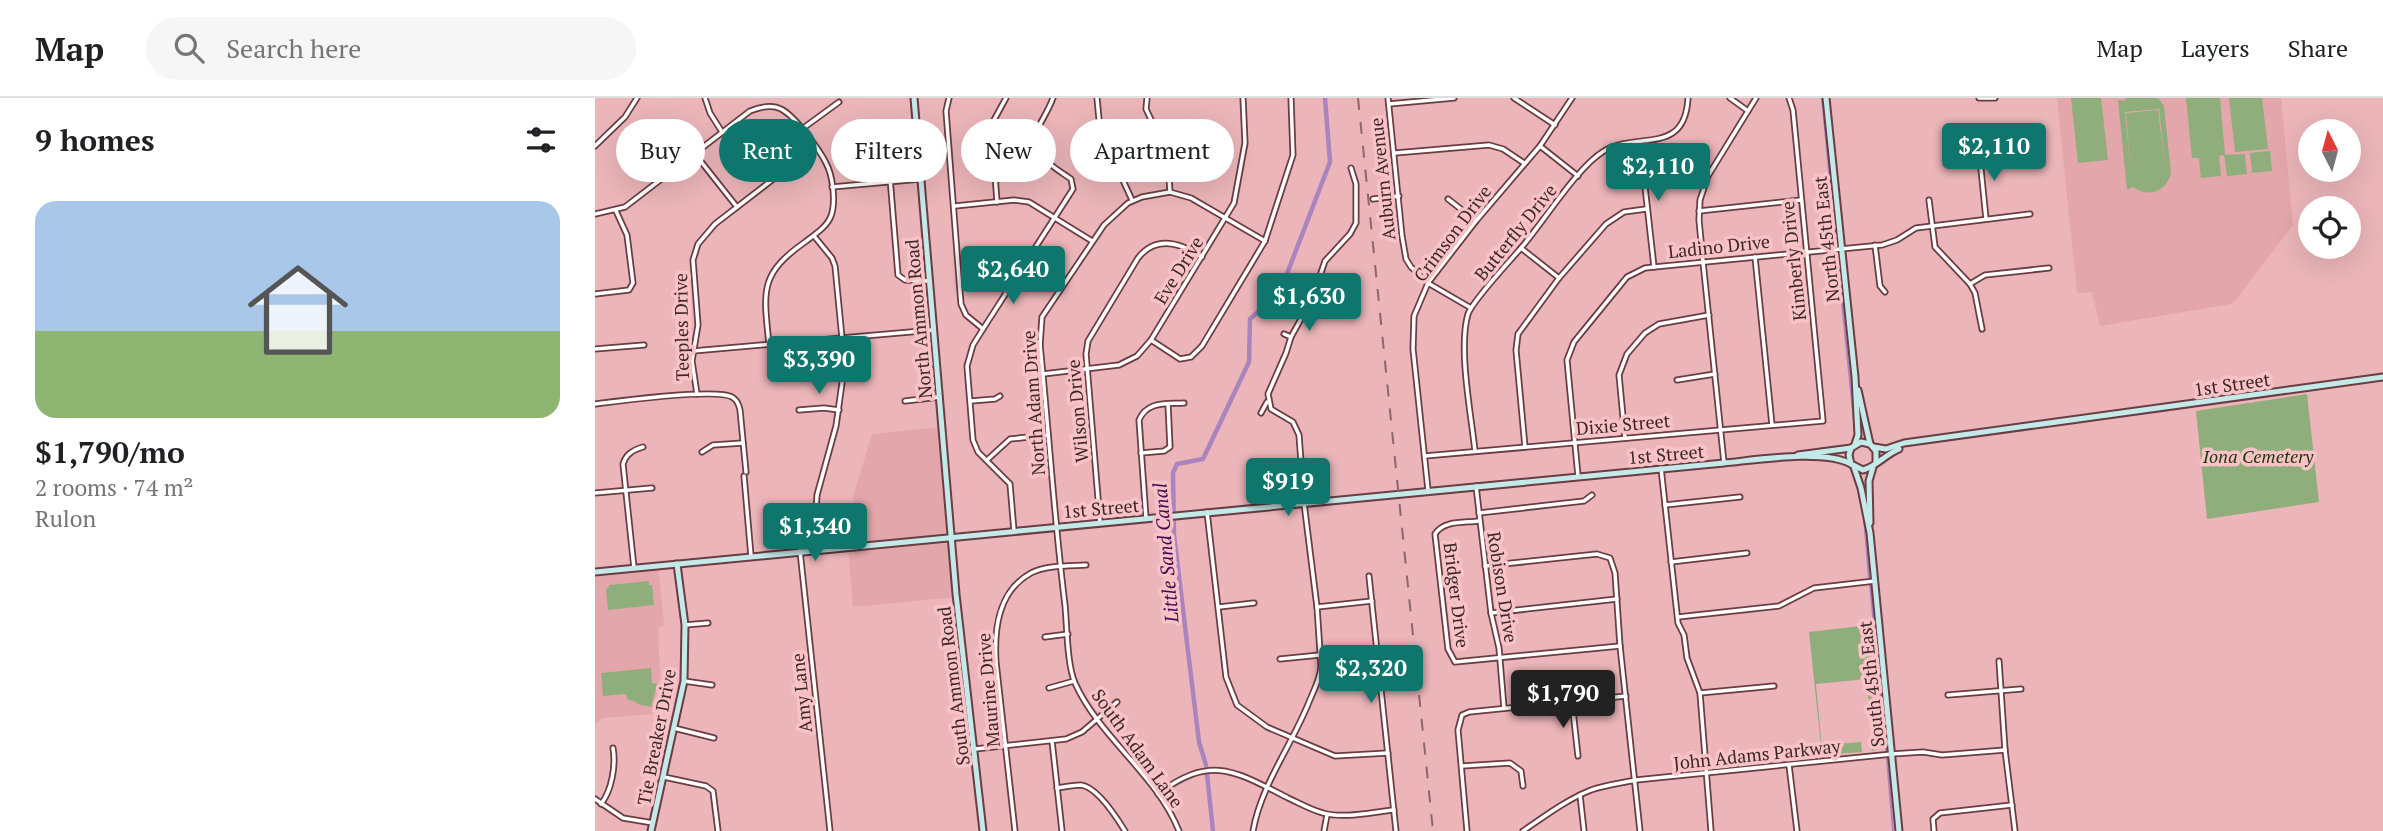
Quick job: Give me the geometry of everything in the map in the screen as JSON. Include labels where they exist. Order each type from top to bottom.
[{"type":"main road","name":"North Ammon Road","points":[[914,98],[916,119]]},
{"type":"main road","name":"North 45th East","points":[[1826,98],[1855,377],[1858,435],[1853,446]]},
{"type":"main road","name":"North Ammon Road","points":[[921,182],[951,537]]},
{"type":"main road","name":"North 45th East","points":[[1855,377],[1872,445]]},
{"type":"main road","name":"1st Street","points":[[1872,445],[1886,449],[1904,443],[2383,377]]},
{"type":"main road","points":[[1861,442],[1872,445],[1877,455],[1874,465],[1863,470],[1838,457],[1778,458],[1820,450],[1842,450],[1861,442]]},
{"type":"main road","name":"1st Street","points":[[1874,465],[1892,452],[1919,442]]},
{"type":"main road","points":[[1852,466],[1849,455],[1853,446]]},
{"type":"main road","name":"1st Street","points":[[595,572],[1778,458]]},
{"type":"main road","name":"South 45th East","points":[[1874,465],[1869,481],[1870,533],[1899,831]]},
{"type":"main road","name":"South 45th East","points":[[1852,466],[1859,479],[1870,533]]},
{"type":"main road","name":"South Ammon Road","points":[[951,537],[983,831]]},
{"type":"main road","name":"Tie Breaker Drive","points":[[651,831],[684,681],[685,625],[677,564]]},
{"type":"street","points":[[595,146],[625,117],[636,98]]},
{"type":"street","points":[[705,98],[719,127]]},
{"type":"street","points":[[949,98],[946,111],[961,304],[969,319],[983,328]]},
{"type":"street","points":[[997,202],[992,133],[994,120],[1006,98]]},
{"type":"street","points":[[1014,531],[1010,484],[975,447],[967,366],[973,345],[983,328],[1073,186],[1071,179],[1042,158],[1035,144],[1036,133],[1053,98]]},
{"type":"street","points":[[1097,98],[1099,119]]},
{"type":"street","points":[[1147,98],[1149,119]]},
{"type":"street","name":"Eve Drive","points":[[1043,374],[1088,370],[1128,362],[1151,341],[1234,202],[1245,143],[1243,98]]},
{"type":"street","points":[[1151,341],[1180,359],[1191,357],[1219,321],[1265,241],[1293,155],[1291,98]]},
{"type":"street","name":"Auburn Avenue","points":[[1388,98],[1406,259],[1428,283],[1471,308]]},
{"type":"street","points":[[1389,104],[1454,98]]},
{"type":"street","points":[[1514,98],[1555,125]]},
{"type":"street","name":"Crimson Drive","points":[[1428,490],[1412,335],[1414,316],[1428,283],[1540,146],[1572,98]]},
{"type":"street","name":"Butterfly Drive","points":[[1475,451],[1463,338],[1471,308],[1578,176],[1604,151],[1630,143],[1659,139],[1675,132],[1686,114],[1688,98]]},
{"type":"street","points":[[1730,98],[1748,111]]},
{"type":"street","points":[[1724,463],[1699,211],[1708,176],[1756,98]]},
{"type":"street","name":"Kimberly Drive","points":[[1789,98],[1793,110],[1823,421]]},
{"type":"street","points":[[1979,98],[1994,98]]},
{"type":"street","points":[[815,119],[839,102]]},
{"type":"street","points":[[739,119],[750,111],[773,106],[794,119]]},
{"type":"street","points":[[1640,142],[1654,267]]},
{"type":"street","points":[[1395,153],[1489,145],[1503,149],[1524,163]]},
{"type":"street","points":[[1540,146],[1578,176]]},
{"type":"street","points":[[1979,149],[1986,219]]},
{"type":"street","points":[[769,345],[765,300],[767,281],[779,263],[814,236],[831,215],[832,187],[826,162],[817,150]]},
{"type":"street","points":[[705,167],[737,207]]},
{"type":"street","points":[[1253,831],[1258,809],[1320,676],[1317,607],[1304,503],[1299,435],[1293,422],[1271,409],[1268,394],[1291,337],[1312,299],[1325,261],[1350,234],[1356,223],[1356,184],[1351,167]]},
{"type":"street","points":[[595,214],[616,211],[657,182]]},
{"type":"street","name":"Teeples Drive","points":[[697,394],[693,351],[698,325],[694,253],[705,234],[770,182]]},
{"type":"street","points":[[832,187],[880,182]]},
{"type":"street","points":[[890,182],[898,275],[905,280],[929,281]]},
{"type":"street","points":[[1124,182],[1132,200]]},
{"type":"street","points":[[1169,182],[1170,192],[1191,198],[1265,241]]},
{"type":"street","name":"North Adam Drive","points":[[1056,527],[1040,345],[1042,317],[1109,219],[1132,200],[1170,192]]},
{"type":"street","points":[[1373,199],[1399,196]]},
{"type":"street","points":[[1448,199],[1476,221]]},
{"type":"street","points":[[1699,211],[1801,200]]},
{"type":"street","points":[[1929,200],[1935,247],[1970,284],[1978,300],[1982,328]]},
{"type":"street","points":[[955,206],[1029,202],[1092,241]]},
{"type":"street","points":[[1525,447],[1516,340],[1525,321],[1606,223],[1624,212],[1646,209]]},
{"type":"street","points":[[595,295],[624,292],[629,290],[633,283],[627,235],[616,211]]},
{"type":"street","name":"Ladino Drive","points":[[1578,476],[1568,369],[1570,351],[1590,321],[1627,277],[1645,268],[1890,243],[1911,230],[1931,225],[2030,214]]},
{"type":"street","points":[[814,236],[832,258],[835,267],[844,362],[839,410],[817,495],[820,549]]},
{"type":"street","name":"Wilson Drive","points":[[1100,522],[1088,341],[1142,254],[1153,246],[1167,243],[1185,247],[1202,257]]},
{"type":"street","points":[[1875,245],[1880,286],[1885,292]]},
{"type":"street","points":[[1521,248],[1559,278]]},
{"type":"street","points":[[1006,250],[1015,250],[1028,258]]},
{"type":"street","points":[[1755,257],[1772,425]]},
{"type":"street","points":[[1970,284],[1985,275],[2049,268]]},
{"type":"street","points":[[1312,299],[1334,306]]},
{"type":"street","points":[[1625,438],[1619,375],[1627,354],[1645,332],[1659,324],[1709,315]]},
{"type":"street","points":[[693,351],[933,330]]},
{"type":"street","points":[[1284,334],[1291,337]]},
{"type":"street","points":[[595,349],[644,345]]},
{"type":"street","points":[[1030,347],[1040,345]]},
{"type":"street","points":[[1677,380],[1715,374]]},
{"type":"street","points":[[595,404],[697,394],[730,396],[739,406],[751,556]]},
{"type":"street","points":[[971,401],[995,399],[1000,396]]},
{"type":"street","points":[[905,401],[939,397]]},
{"type":"street","points":[[1261,413],[1268,400]]},
{"type":"street","points":[[1146,518],[1139,425],[1143,411],[1148,407],[1184,402]]},
{"type":"street","points":[[1141,453],[1164,451],[1170,447],[1168,404]]},
{"type":"street","points":[[799,410],[839,410]]},
{"type":"street","name":"Dixie Street","points":[[1425,456],[1823,421]]},
{"type":"street","points":[[987,460],[1010,439],[1048,435]]},
{"type":"street","points":[[702,452],[713,445],[743,443]]},
{"type":"street","points":[[634,568],[624,461],[630,453],[643,447]]},
{"type":"street","points":[[1661,468],[1678,617],[1687,658],[1700,693],[1711,831]]},
{"type":"street","name":"Robison Drive","points":[[1476,486],[1491,613],[1500,659],[1504,708]]},
{"type":"street","points":[[595,494],[652,488]]},
{"type":"street","name":"Robison Drive","points":[[1479,513],[1584,501],[1592,495]]},
{"type":"street","points":[[1665,505],[1740,497]]},
{"type":"street","points":[[1207,512],[1226,677],[1237,705],[1267,727],[1335,756],[1388,753]]},
{"type":"street","name":"Bridger Drive","points":[[1479,521],[1445,525],[1435,534],[1448,649],[1455,663],[1500,659]]},
{"type":"street","name":"South Adam Lane","points":[[1056,527],[1074,681],[1098,719],[1158,794],[1179,831]]},
{"type":"street","name":"Amy Lane","points":[[800,551],[830,831]]},
{"type":"street","points":[[1671,562],[1747,553]]},
{"type":"street","points":[[1485,566],[1597,554],[1610,558],[1618,599],[1620,646],[1640,831]]},
{"type":"street","name":"Maurine Drive","points":[[1015,831],[996,662],[997,620],[1012,591],[1030,574],[1060,567],[1086,565]]},
{"type":"street","points":[[1369,576],[1397,831]]},
{"type":"street","points":[[1678,617],[1779,606],[1814,589],[1875,581]]},
{"type":"street","points":[[1491,613],[1618,599]]},
{"type":"street","points":[[1317,607],[1372,601]]},
{"type":"street","points":[[1219,607],[1254,603]]},
{"type":"street","points":[[685,625],[708,623]]},
{"type":"street","points":[[1045,636],[1068,634]]},
{"type":"street","points":[[1500,659],[1620,646]]},
{"type":"street","points":[[1280,659],[1320,655]]},
{"type":"street","points":[[1999,661],[2005,750],[2015,831]]},
{"type":"street","points":[[684,681],[712,685]]},
{"type":"street","name":"South Adam Lane","points":[[1049,688],[1074,681]]},
{"type":"street","points":[[1700,693],[1774,686]]},
{"type":"street","points":[[1948,695],[2021,689]]},
{"type":"street","points":[[1467,831],[1458,730],[1462,715],[1469,712],[1626,696]]},
{"type":"street","points":[[975,749],[1066,739],[1082,732],[1117,702]]},
{"type":"street","points":[[1572,702],[1578,756]]},
{"type":"street","points":[[674,728],[714,737]]},
{"type":"street","points":[[1052,741],[1062,831]]},
{"type":"street","points":[[601,804],[609,791],[615,758],[613,748]]},
{"type":"street","name":"John Adams Parkway","points":[[1523,831],[1580,795],[1636,780],[1892,754],[1923,752],[1942,755],[2005,750]]},
{"type":"street","points":[[1462,766],[1510,763],[1521,771],[1523,786]]},
{"type":"street","points":[[1789,765],[1797,831]]},
{"type":"street","points":[[1158,794],[1188,774],[1208,770],[1227,771],[1327,815],[1394,810]]},
{"type":"street","points":[[664,777],[706,786],[713,791],[718,831]]},
{"type":"street","points":[[1058,788],[1081,785],[1087,787],[1106,804],[1125,831]]},
{"type":"street","points":[[1580,795],[1584,831]]},
{"type":"street","points":[[595,799],[623,818],[653,824]]},
{"type":"street","points":[[1934,831],[1933,819],[1940,813],[2012,805]]},
{"type":"street","points":[[1324,831],[1327,815]]},
{"type":"shaded area","points":[[2057,98],[2281,98],[2293,225],[2235,301],[2231,304],[2100,326],[2092,292],[2077,293]]},
{"type":"shaded area","points":[[941,427],[956,597],[853,607],[848,547],[857,545],[853,497],[872,434]]},
{"type":"shaded area","points":[[658,566],[664,625],[658,627],[660,677],[652,714],[602,718],[595,724],[595,572]]},
{"type":"green space","points":[[2071,98],[2101,98],[2108,160],[2078,163]]},
{"type":"green space","points":[[2127,98],[2158,98],[2164,106],[2171,174],[2165,185],[2156,191],[2145,192],[2133,187],[2127,190],[2118,100],[2124,101]],"holes":[[[2159,109],[2166,173],[2158,110],[2126,113],[2131,175],[2125,112]]]},
{"type":"green space","points":[[2186,98],[2220,98],[2225,155],[2245,154],[2247,174],[2227,176],[2224,155],[2219,156],[2221,176],[2201,178],[2199,158],[2192,158]]},
{"type":"green space","points":[[2229,98],[2262,98],[2268,149],[2235,152]]},
{"type":"green space","points":[[2270,151],[2272,171],[2252,173],[2250,153]]},
{"type":"green space","name":"Iona Cemetery","points":[[2307,394],[2319,502],[2207,519],[2196,411]]},
{"type":"green space","points":[[649,581],[649,585],[652,585],[654,605],[608,610],[606,589],[609,585]]},
{"type":"green space","points":[[1869,625],[1877,750],[1872,751],[1871,745],[1874,744],[1866,679],[1816,684],[1822,749],[1826,750],[1826,756],[1822,756],[1809,632]]},
{"type":"green space","points":[[651,668],[652,683],[657,684],[651,707],[627,699],[626,694],[603,696],[601,673]]},
{"type":"green space","points":[[1861,742],[1862,752],[1836,754],[1835,744]]},
{"type":"waterway","name":"Little Sand Canal","points":[[1206,765],[1199,742],[1174,535],[1173,473],[1177,464],[1203,459],[1249,362],[1250,319],[1280,292],[1330,162],[1325,98]]},
{"type":"waterway","points":[[1822,98],[1836,244]]},
{"type":"waterway","points":[[1837,254],[1855,431]]},
{"type":"waterway","points":[[1864,518],[1869,579]]},
{"type":"waterway","points":[[1870,585],[1886,750]]},
{"type":"waterway","points":[[1887,759],[1893,831]]},
{"type":"waterway","name":"Little Sand Canal","points":[[1207,774],[1213,831]]},
{"type":"railway","points":[[1358,98],[1433,831]]}]
